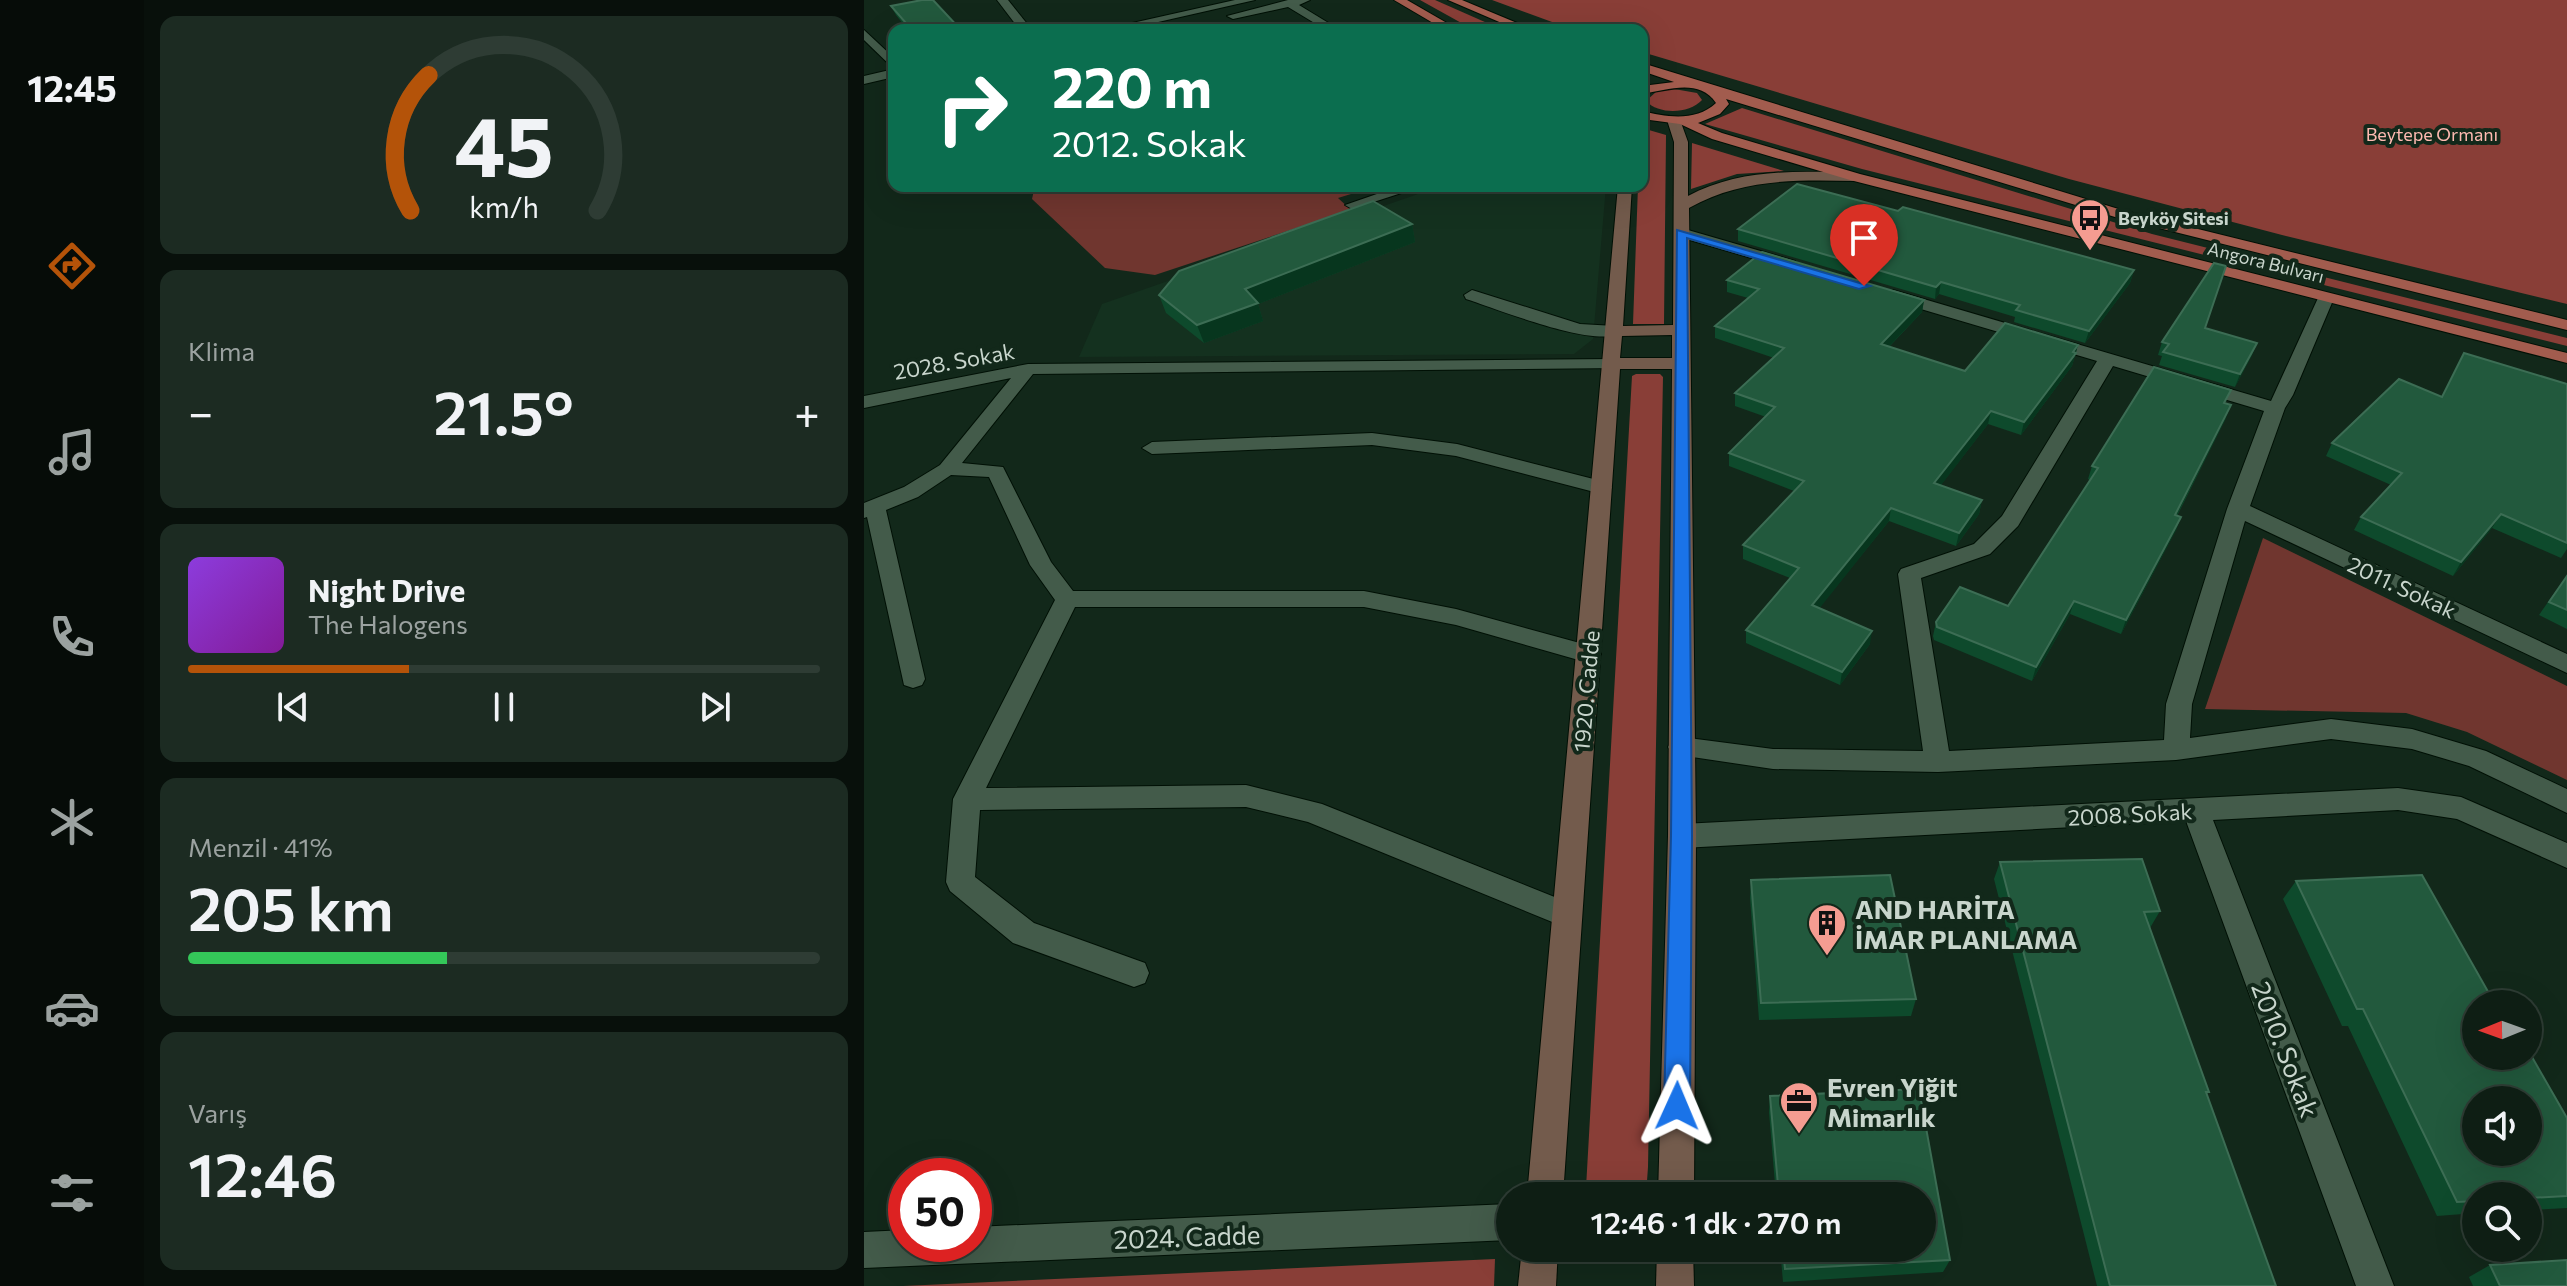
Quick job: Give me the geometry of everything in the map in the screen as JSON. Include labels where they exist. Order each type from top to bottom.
[{"type":"main road","points":[[1399,0],[1442,24]]},
{"type":"main road","points":[[1453,0],[1513,24]]},
{"type":"main road","name":"Angora Bulvarı","points":[[1648,69],[2120,214],[2567,325]]},
{"type":"main road","name":"Angora Bulvarı","points":[[1648,89],[1672,84],[1710,89],[1722,99],[1720,108],[1704,116],[1678,120]]},
{"type":"main road","name":"Angora Bulvarı","points":[[1648,116],[1678,120],[1717,136],[1855,177],[2567,358]]},
{"type":"main road","points":[[1676,1182],[1682,836],[1681,142],[1678,120]]},
{"type":"main road","points":[[1681,206],[1714,187],[1747,179],[1855,177]]},
{"type":"main road","name":"1920. Cadde","points":[[1546,1182],[1625,192]]},
{"type":"main road","points":[[1615,331],[1680,330]]},
{"type":"main road","points":[[1613,364],[1680,363]]},
{"type":"main road","points":[[1537,1286],[1539,1262]]},
{"type":"main road","points":[[1675,1262],[1675,1286]]},
{"type":"street","points":[[1002,0],[1021,24]]},
{"type":"street","points":[[1174,0],[1209,22]]},
{"type":"street","points":[[1136,24],[1250,0]]},
{"type":"street","points":[[1199,24],[1305,0]]},
{"type":"street","points":[[1289,3],[1324,24]]},
{"type":"street","points":[[864,33],[888,59]]},
{"type":"street","points":[[864,80],[888,74]]},
{"type":"street","points":[[1352,205],[1396,192]]},
{"type":"street","points":[[1681,233],[1803,268]]},
{"type":"street","points":[[1879,291],[2275,408]]},
{"type":"street","points":[[1472,295],[1578,329],[1615,331]]},
{"type":"street","points":[[2176,750],[2179,704],[2238,509],[2275,408],[2284,395],[2326,298]]},
{"type":"street","points":[[1938,762],[1909,574],[1982,549],[2010,521],[2108,358]]},
{"type":"street","points":[[1028,369],[1613,364]]},
{"type":"street","name":"2028. Sokak","points":[[864,402],[1028,369]]},
{"type":"street","name":"2028. Sokak","points":[[869,509],[911,492],[947,469],[1028,369]]},
{"type":"street","points":[[1152,448],[1372,439],[1457,450],[1602,488]]},
{"type":"street","points":[[947,469],[996,471],[1041,565],[1067,599]]},
{"type":"street","points":[[869,509],[913,679]]},
{"type":"street","name":"2011. Sokak","points":[[2238,509],[2567,664]]},
{"type":"street","points":[[1067,599],[1364,599],[1456,617],[1589,654]]},
{"type":"street","points":[[1067,599],[967,799],[960,882],[1024,933],[1134,973]]},
{"type":"street","points":[[1681,747],[1773,759],[1938,762],[2176,750],[2331,729],[2398,738],[2477,758],[2567,802]]},
{"type":"street","points":[[967,799],[1246,796],[1312,812],[1567,915]]},
{"type":"street","name":"2008. Sokak","points":[[1682,836],[2398,799],[2461,808],[2567,856]]},
{"type":"street","name":"2010. Sokak","points":[[2196,811],[2375,1286]]},
{"type":"street","name":"2024. Cadde","points":[[864,1250],[1496,1223]]},
{"type":"shaded area","points":[[1034,192],[1358,192],[1338,198],[1351,210],[1155,275],[1105,268],[1032,199]]},
{"type":"shaded area","points":[[1424,192],[1605,192],[1593,339],[1574,354],[1079,357],[1102,304]]},
{"type":"shaded area","points":[[2263,538],[2567,686],[2567,780],[2467,732],[2406,713],[2205,709]]},
{"type":"green space","points":[[1420,0],[1435,0],[1489,24],[1463,24]]},
{"type":"green space","name":"Beytepe Ormanı","points":[[1492,0],[2567,0],[2567,304],[2282,235],[2069,179],[1648,54],[1648,24],[1558,24]]},
{"type":"green space","points":[[1674,89],[1697,93],[1702,100],[1690,108],[1666,111],[1648,103],[1657,91]]},
{"type":"green space","points":[[1742,108],[2152,234],[2567,338],[2567,346],[1862,169],[1705,124]]},
{"type":"green space","points":[[1648,130],[1666,135],[1664,324],[1633,324],[1638,192],[1648,192]]},
{"type":"green space","points":[[1692,143],[1784,171],[1737,174],[1691,189]]},
{"type":"green space","points":[[1660,374],[1663,377],[1648,1167],[1646,1182],[1586,1182],[1632,376]]},
{"type":"green space","points":[[1495,1259],[1494,1286],[903,1286]]},
{"type":"building","points":[[933,0],[955,24],[907,24],[891,6]]},
{"type":"building","points":[[1797,184],[1898,211],[1903,207],[2134,270],[2089,331],[2016,310],[2020,305],[1941,282],[1936,287],[1738,229]]},
{"type":"building","points":[[1373,201],[1412,224],[1245,289],[1258,303],[1197,325],[1159,295],[1179,271]]},
{"type":"building","points":[[1762,252],[1924,300],[1881,344],[1965,371],[2005,323],[2078,345],[2073,352],[2076,353],[2024,422],[1991,411],[1934,483],[1982,500],[1959,533],[1891,508],[1812,605],[1872,631],[1842,672],[1746,630],[1799,568],[1743,545],[1804,481],[1729,453],[1775,407],[1735,393],[1784,348],[1715,326],[1759,289],[1727,280]]},
{"type":"building","points":[[2214,263],[2226,266],[2205,328],[2257,343],[2240,374],[2163,352],[2169,344],[2162,342]]},
{"type":"building","points":[[2464,353],[2567,384],[2567,543],[2501,514],[2461,562],[2361,517],[2402,473],[2332,443],[2399,379],[2442,397]]},
{"type":"building","points":[[2154,367],[2231,390],[2224,403],[2231,405],[2175,515],[2181,517],[2126,620],[2074,601],[2036,667],[1937,627],[1936,622],[1960,587],[2008,606],[2098,468],[2092,466]]},
{"type":"building","points":[[2567,576],[2567,610],[2549,602]]},
{"type":"building","points":[[2142,859],[2160,911],[2144,912],[2276,1286],[2110,1286],[2000,862]]},
{"type":"building","name":"AND HARİTA İMAR PLANLAMA","points":[[1890,875],[1916,999],[1761,1003],[1751,880]]},
{"type":"building","points":[[2422,875],[2487,990],[2462,990],[2462,1070],[2539,1070],[2567,1118],[2567,1196],[2542,1197],[2542,1182],[2462,1182],[2462,1202],[2457,1202],[2363,1009],[2357,1009],[2296,881]]},
{"type":"building","points":[[1919,1089],[1936,1182],[1778,1182],[1770,1096]]},
{"type":"building","points":[[1936,1183],[1950,1260],[1936,1261]]},
{"type":"building","points":[[2567,1260],[2567,1286],[2500,1286],[2490,1265],[2542,1262]]},
{"type":"building","points":[[1784,1262],[1913,1262],[1785,1269]]},
{"type":"place","name":"Beyköy Sitesi","points":[[2090,252]]},
{"type":"place","name":"AND HARİTA İMAR PLANLAMA","points":[[1827,957]]},
{"type":"place","name":"Evren Yiğit Mimarlık","points":[[1799,1135]]},
{"type":"route","points":[[1677,1106],[1682,836],[1681,233],[1864,286]]}]
